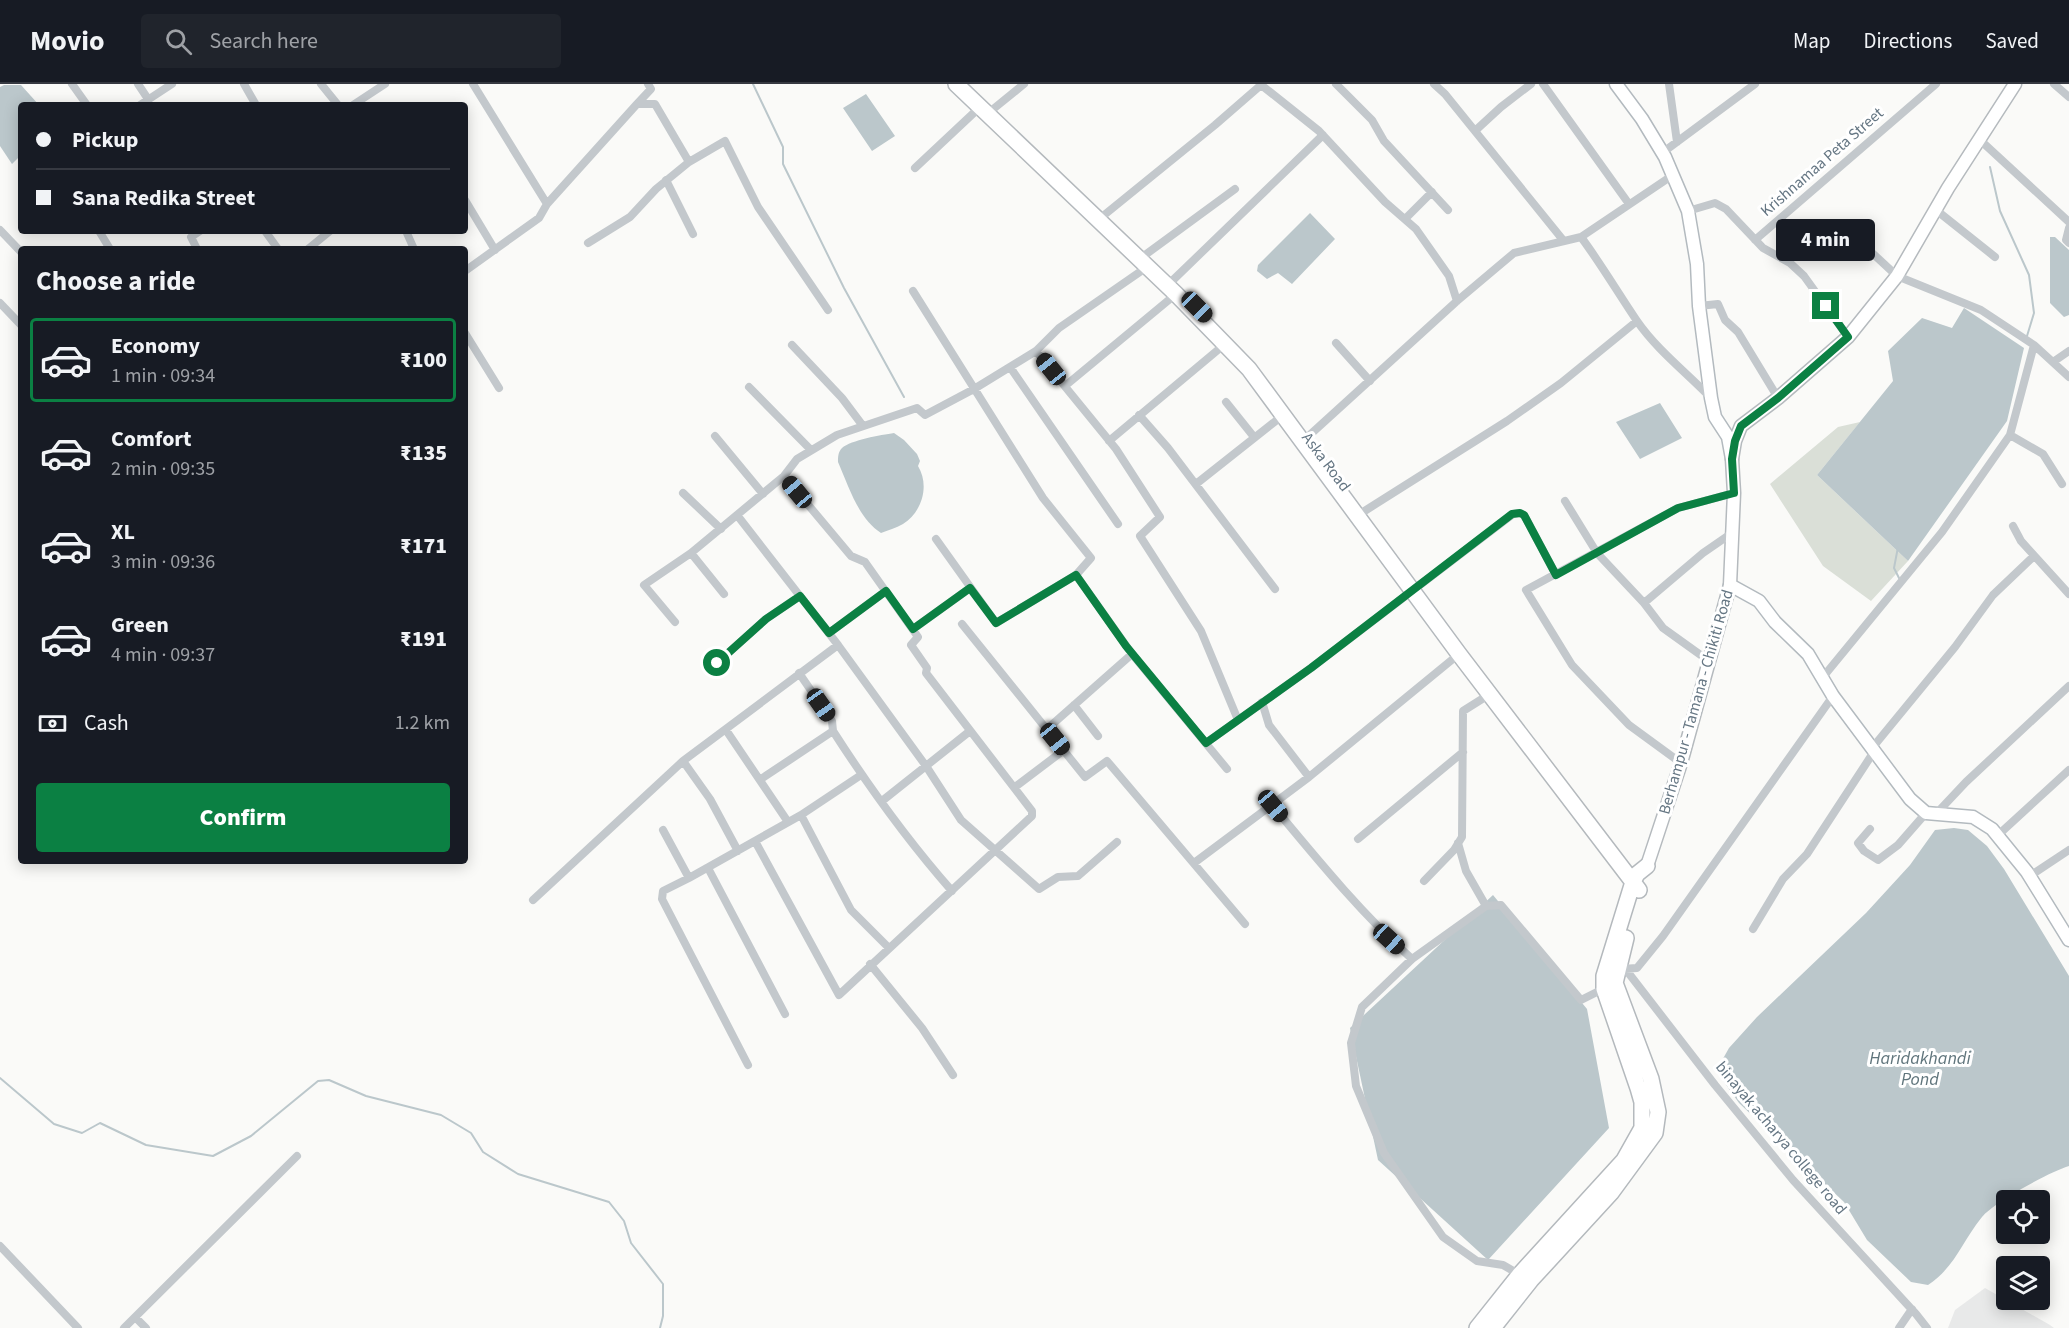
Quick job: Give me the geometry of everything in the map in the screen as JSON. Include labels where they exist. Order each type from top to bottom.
[{"type":"highway","points":[[956,84],[986,109]]},
{"type":"highway","name":"Aska Road","points":[[966,84],[986,109],[1251,362],[1304,439],[1363,512],[1415,587],[1640,878]]},
{"type":"highway","points":[[1174,288],[1249,369],[1282,416],[1304,439],[1415,587],[1459,654],[1640,878]]},
{"type":"highway","points":[[1477,1328],[1525,1277],[1624,1160],[1642,1128],[1642,1102],[1616,974],[1640,878]]},
{"type":"highway","points":[[1616,974],[1604,976],[1640,878]]},
{"type":"highway","points":[[1493,1328],[1525,1277]]},
{"type":"street","points":[[72,84],[85,102]]},
{"type":"street","points":[[138,84],[148,99]]},
{"type":"street","points":[[144,102],[172,84]]},
{"type":"street","points":[[244,84],[254,102]]},
{"type":"street","points":[[321,84],[336,102]]},
{"type":"street","points":[[358,102],[385,84]]},
{"type":"street","points":[[473,84],[547,204]]},
{"type":"street","points":[[468,269],[539,218],[547,204],[651,89],[648,84]]},
{"type":"street","points":[[915,168],[986,109],[1024,84]]},
{"type":"street","points":[[1100,218],[1215,125],[1261,84],[1323,135],[1385,202],[1416,229],[1449,276],[1457,301]]},
{"type":"street","points":[[1336,84],[1372,120],[1384,141],[1448,210]]},
{"type":"street","points":[[1434,84],[1476,130],[1563,240]]},
{"type":"street","points":[[1476,130],[1501,107],[1532,84]]},
{"type":"street","points":[[1543,84],[1629,204]]},
{"type":"street","points":[[1616,84],[1642,119],[1662,153],[1688,211],[1697,264],[1699,306],[1711,398],[1715,417],[1728,437],[1732,459]]},
{"type":"street","points":[[1669,84],[1677,142]]},
{"type":"street","points":[[1662,153],[1755,84]]},
{"type":"street","name":"Krishnamaa Peta Street","points":[[1755,240],[1936,84]]},
{"type":"street","points":[[2054,84],[2069,97]]},
{"type":"street","name":"Berhampur - Tamana - Chikiti Road","points":[[1640,878],[1681,763],[1730,585],[1734,493],[1732,459],[1735,441],[1741,426],[1778,398],[1848,337],[1897,276],[1980,140],[2008,87]]},
{"type":"street","points":[[637,104],[655,104],[689,162]]},
{"type":"street","points":[[1065,386],[1174,288],[1323,135]]},
{"type":"street","points":[[1980,140],[2069,222]]},
{"type":"street","points":[[588,243],[630,217],[666,180],[689,162],[725,141],[758,207],[828,310]]},
{"type":"street","points":[[1304,439],[1457,301],[1514,253],[1581,237],[1673,175]]},
{"type":"street","points":[[666,180],[693,234]]},
{"type":"street","points":[[675,622],[644,585],[721,529],[784,476],[798,459],[837,435],[917,408],[925,415],[1010,368],[1036,351],[1059,328],[1235,189]]},
{"type":"street","points":[[1405,219],[1432,192]]},
{"type":"street","points":[[1688,211],[1715,203],[1726,208],[1763,248],[1790,263],[1803,276],[1848,337]]},
{"type":"street","points":[[468,205],[495,250]]},
{"type":"street","points":[[1936,210],[1995,257]]},
{"type":"street","points":[[2069,228],[2066,240],[2069,243]]},
{"type":"street","points":[[0,230],[18,249]]},
{"type":"street","points":[[312,246],[326,234]]},
{"type":"street","points":[[1581,237],[1651,339],[1711,398]]},
{"type":"street","points":[[1869,250],[1897,276],[1981,310],[2034,345],[2069,377]]},
{"type":"street","points":[[913,291],[1043,498],[1091,558],[1076,575],[996,623],[936,539]]},
{"type":"street","points":[[0,303],[18,322]]},
{"type":"street","points":[[1699,306],[1718,304],[1725,320],[1738,332],[1778,398]]},
{"type":"street","points":[[1363,512],[1508,422],[1561,384],[1637,321]]},
{"type":"street","points":[[468,338],[499,388]]},
{"type":"street","points":[[1336,343],[1370,381]]},
{"type":"street","points":[[1110,441],[1225,344]]},
{"type":"street","points":[[792,345],[842,398],[863,426]]},
{"type":"street","points":[[1823,677],[1942,531],[2010,435],[2034,345]]},
{"type":"street","points":[[1036,351],[1110,441],[1160,517],[1140,536],[1201,632],[1238,720]]},
{"type":"street","points":[[2053,362],[2069,351]]},
{"type":"street","points":[[1010,368],[1118,524]]},
{"type":"street","points":[[750,387],[812,450]]},
{"type":"street","points":[[1226,402],[1254,437]]},
{"type":"street","points":[[1139,415],[1164,442],[1275,589]]},
{"type":"street","points":[[1196,484],[1282,416]]},
{"type":"street","points":[[2010,435],[2043,454],[2069,491]]},
{"type":"street","points":[[716,436],[763,494]]},
{"type":"street","points":[[754,841],[839,995],[1032,816],[1032,812],[1015,787],[926,673],[927,668],[911,645],[918,637],[865,562],[851,556],[784,476]]},
{"type":"street","points":[[683,493],[721,529]]},
{"type":"street","points":[[1681,763],[1629,725],[1572,665],[1526,590],[1597,554],[1678,508],[1734,493]]},
{"type":"street","points":[[1565,501],[1597,554],[1644,603],[1663,628],[1709,661]]},
{"type":"street","points":[[1206,743],[1311,668],[1512,514],[1524,515],[1556,575]]},
{"type":"street","points":[[737,515],[838,645],[926,766],[962,820],[1039,889],[1058,877],[1078,876],[1117,842]]},
{"type":"street","points":[[2013,526],[2021,541],[2069,594]]},
{"type":"street","points":[[1644,603],[1703,553],[1732,533]]},
{"type":"street","points":[[691,553],[724,594]]},
{"type":"street","points":[[1753,929],[1783,879],[1807,854],[1874,749],[1993,595],[2034,556]]},
{"type":"street","points":[[1076,575],[1132,654],[1227,769]]},
{"type":"street","points":[[1730,585],[1759,601],[1775,622],[1808,654],[1833,696],[1910,799],[1930,814],[1973,817],[1997,836],[2030,876],[2069,940]]},
{"type":"street","points":[[913,629],[970,588]]},
{"type":"street","points":[[829,633],[886,591]]},
{"type":"street","points":[[717,663],[766,619],[800,596]]},
{"type":"street","points":[[962,624],[1085,777],[1107,761],[1245,924]]},
{"type":"street","points":[[533,900],[683,761],[838,645]]},
{"type":"street","points":[[1047,729],[1132,654]]},
{"type":"street","points":[[1194,863],[1273,806],[1459,654]]},
{"type":"street","points":[[799,673],[832,721],[833,731],[861,776],[882,801],[910,844],[952,891]]},
{"type":"street","points":[[1870,829],[1858,843],[1864,851],[1878,860],[1898,845],[2069,686]]},
{"type":"street","points":[[1424,881],[1462,837],[1463,711],[1490,694]]},
{"type":"street","points":[[1525,1277],[1503,1265],[1476,1261],[1443,1237],[1384,1153],[1356,1086],[1351,1043],[1362,1006],[1412,959],[1486,906],[1501,905],[1581,1000],[1616,974],[1636,968],[1663,936],[1833,696]]},
{"type":"street","points":[[1262,702],[1269,725],[1309,777]]},
{"type":"street","points":[[1074,705],[1098,736]]},
{"type":"street","points":[[726,730],[788,822]]},
{"type":"street","points":[[882,801],[970,730]]},
{"type":"street","points":[[761,779],[833,731]]},
{"type":"street","points":[[1015,787],[1064,750]]},
{"type":"street","points":[[1358,838],[1463,752]]},
{"type":"street","points":[[683,761],[710,799],[738,851]]},
{"type":"street","points":[[1997,836],[2069,770]]},
{"type":"street","points":[[748,1065],[662,899],[663,891],[801,815],[861,776]]},
{"type":"street","points":[[1273,806],[1382,930],[1412,959]]},
{"type":"street","points":[[801,815],[851,910],[889,948]]},
{"type":"street","points":[[663,830],[688,878]]},
{"type":"street","points":[[1458,843],[1466,871],[1486,906]]},
{"type":"street","points":[[2030,876],[2068,854]]},
{"type":"street","points":[[708,868],[785,1014]]},
{"type":"street","points":[[870,964],[922,1028],[953,1075]]},
{"type":"street","name":"binayak acharya college road","points":[[1616,974],[1793,1180],[1927,1328]]},
{"type":"street","points":[[124,1328],[297,1156]]},
{"type":"street","points":[[0,1246],[78,1328]]},
{"type":"street","points":[[1899,1328],[1912,1309]]},
{"type":"street","points":[[135,1317],[146,1328]]},
{"type":"shaded area","points":[[1860,422],[1817,475],[1908,561],[1871,601],[1823,566],[1770,484],[1838,427]]},
{"type":"shaded area","points":[[1985,1288],[1996,1294],[1996,1310],[2024,1310],[2054,1328],[1948,1328],[1955,1310]]},
{"type":"water","points":[[21,85],[36,102],[18,102],[18,158],[12,164],[0,146],[0,87]]},
{"type":"water","points":[[866,94],[895,136],[872,151],[843,108]]},
{"type":"water","points":[[1310,213],[1335,239],[1292,284],[1278,273],[1267,279],[1257,271],[1258,265]]},
{"type":"water","points":[[2050,237],[2055,237],[2069,250],[2069,315],[2064,317],[2050,303]]},
{"type":"water","points":[[1964,308],[2024,348],[2007,421],[1908,561],[1817,475],[1893,381],[1888,351],[1922,318],[1952,328]]},
{"type":"water","points":[[1660,403],[1682,438],[1640,459],[1616,422]]},
{"type":"water","points":[[894,433],[917,454],[924,490],[919,506],[910,519],[881,533],[860,511],[838,462],[838,456],[846,445]]},
{"type":"water","name":"Haridakhandi Pond","points":[[1954,828],[1968,830],[1987,846],[2004,869],[2069,976],[2069,1166],[2020,1190],[1996,1190],[1996,1205],[1982,1217],[1952,1262],[1928,1285],[1911,1282],[1867,1240],[1844,1202],[1739,1103],[1722,1079],[1720,1064],[1729,1048],[1757,1017],[1866,913],[1910,865],[1935,830]]},
{"type":"water","points":[[1493,895],[1587,1009],[1609,1128],[1488,1260],[1378,1160],[1350,1028]]},
{"type":"waterway","points":[[753,84],[783,147],[783,164],[844,288],[904,397]]},
{"type":"waterway","points":[[1990,167],[2000,211],[2029,275],[2034,313],[2027,336]]},
{"type":"waterway","points":[[1898,547],[1894,568],[1899,578]]},
{"type":"waterway","points":[[0,1078],[54,1124],[82,1133],[100,1123],[146,1145],[213,1156],[251,1136],[318,1081],[329,1080],[366,1096],[441,1115],[471,1133],[483,1152],[518,1174],[609,1202],[624,1221],[631,1243],[663,1284],[663,1316],[660,1328]]},
{"type":"route","points":[[717,663],[766,619],[776,615],[800,596],[829,633],[886,591],[913,629],[970,588],[996,623],[1076,575],[1126,646],[1206,743],[1311,668],[1512,514],[1524,515],[1556,575],[1678,508],[1734,493],[1732,459],[1735,441],[1741,426],[1778,398],[1848,337],[1826,306]]}]
